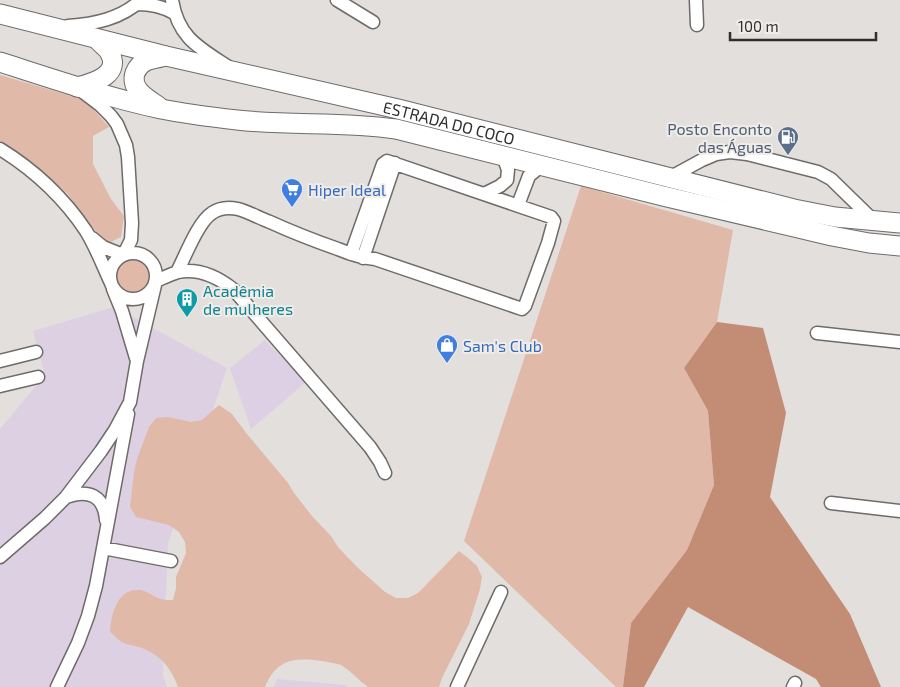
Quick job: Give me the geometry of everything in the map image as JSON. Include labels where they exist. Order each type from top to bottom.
[{"type":"highway","name":"ESTRADA DO COCO","points":[[0,14],[166,56],[398,109],[794,209],[835,217],[900,223]]},
{"type":"highway","points":[[77,87],[103,78],[112,64],[108,50],[97,39]]},
{"type":"highway","points":[[162,109],[138,92],[134,78],[139,65],[166,56]]},
{"type":"highway","name":"ESTRADA DO COCO","points":[[0,62],[108,96],[162,109],[238,120],[376,126],[421,135],[832,236],[869,243],[900,246]]},
{"type":"street","points":[[337,0],[373,22]]},
{"type":"street","points":[[696,0],[697,25]]},
{"type":"street","points":[[53,27],[84,25],[103,21],[117,16],[139,2],[166,8],[173,6],[183,31],[193,43],[236,71]]},
{"type":"street","points":[[77,87],[111,116],[117,124],[126,145],[132,223],[131,240],[124,255]]},
{"type":"street","points":[[0,149],[29,169],[45,183],[103,248],[124,255]]},
{"type":"street","points":[[669,178],[716,154],[730,152],[747,154],[818,172],[831,179],[873,220]]},
{"type":"street","points":[[484,194],[507,180],[508,170],[503,156]]},
{"type":"street","points":[[176,273],[205,218],[220,209],[228,208],[248,213],[308,239],[358,256],[375,259],[522,309],[525,306],[548,243],[554,221],[551,216],[387,161],[383,164],[382,186],[358,256]]},
{"type":"street","points":[[518,205],[529,176],[541,166]]},
{"type":"street","points":[[87,232],[122,310],[136,361]]},
{"type":"street","points":[[57,687],[78,643],[96,586],[122,451],[136,361],[156,283],[154,265],[144,255],[131,253],[117,258],[110,270],[110,276],[112,285],[117,293],[123,297],[138,299],[151,292],[156,283],[176,273],[189,271],[206,274],[224,282],[234,290],[376,455],[385,473]]},
{"type":"street","points":[[150,260],[176,273]]},
{"type":"street","points":[[817,333],[900,342]]},
{"type":"street","points":[[0,360],[36,352]]},
{"type":"street","points":[[0,386],[38,377]]},
{"type":"street","points":[[0,557],[66,497],[106,444],[130,402]]},
{"type":"street","points":[[66,497],[81,493],[97,498],[103,504],[106,512],[107,525]]},
{"type":"street","points":[[831,503],[900,511]]},
{"type":"street","points":[[103,548],[171,561]]},
{"type":"street","points":[[457,687],[501,592]]},
{"type":"shaded area","points":[[0,75],[85,100],[109,127],[93,136],[93,164],[111,199],[124,216],[121,237],[109,243],[99,236],[67,193],[22,155],[0,141]]},
{"type":"shaded area","points":[[581,186],[733,230],[717,322],[684,368],[708,411],[714,485],[687,550],[631,623],[623,687],[616,687],[464,541]]},
{"type":"shaded area","points":[[133,258],[140,259],[145,263],[149,268],[149,282],[145,287],[140,291],[133,292],[126,291],[121,287],[117,282],[116,275],[117,268],[121,263],[126,259]]},
{"type":"shaded area","points":[[114,307],[227,368],[168,544],[163,675],[167,687],[0,687],[0,429],[45,375],[33,331]]},
{"type":"shaded area","points":[[717,322],[763,328],[786,413],[770,497],[850,614],[881,687],[821,687],[816,679],[688,607],[644,687],[623,687],[631,623],[687,550],[714,485],[708,411],[684,368]]},
{"type":"shaded area","points":[[265,340],[306,382],[251,429],[230,368]]},
{"type":"shaded area","points":[[219,405],[232,414],[338,547],[385,592],[396,598],[408,598],[418,593],[459,551],[477,566],[482,577],[480,589],[469,624],[439,687],[368,687],[341,665],[303,659],[281,665],[265,687],[178,687],[169,668],[160,658],[142,648],[121,642],[110,632],[114,611],[120,598],[125,593],[142,590],[161,599],[173,600],[176,577],[186,553],[185,542],[179,532],[169,525],[136,517],[130,507],[137,459],[149,427],[156,418],[168,417],[191,422],[202,420]]},
{"type":"shaded area","points":[[277,679],[347,685],[347,687],[274,687]]},
{"type":"place","name":"Posto Enconto das Águas","points":[[788,156]]},
{"type":"place","name":"Hiper Ideal","points":[[292,208]]},
{"type":"place","name":"Acadêmia de mulheres","points":[[187,318]]},
{"type":"place","name":"Sam's Club","points":[[447,364]]}]
